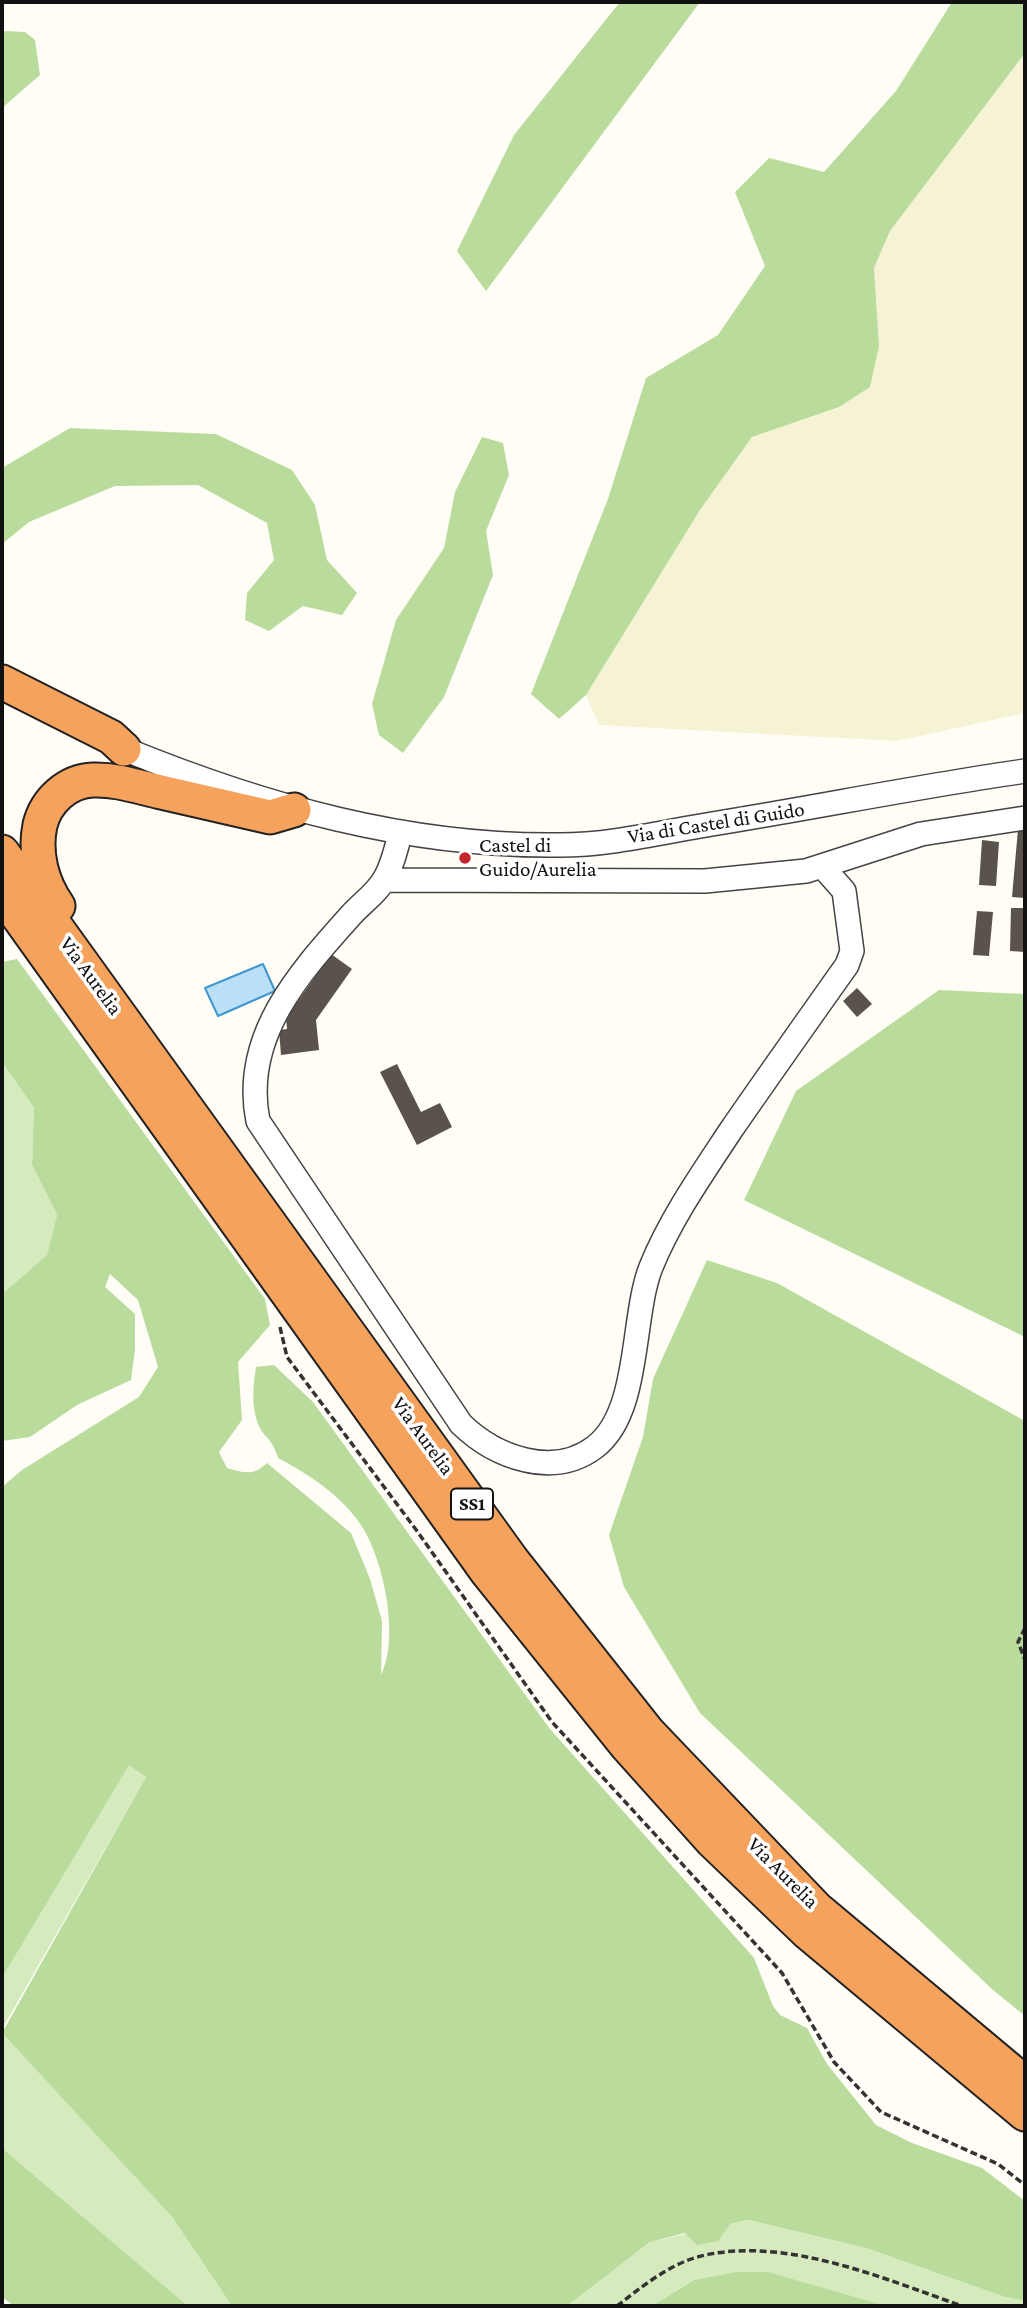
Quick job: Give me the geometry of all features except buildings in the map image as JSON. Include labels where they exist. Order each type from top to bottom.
[{"type":"highway","points":[[2,682],[111,737],[124,749]]},
{"type":"highway","points":[[2,707],[43,717],[104,744],[124,749]]},
{"type":"highway","points":[[287,1246],[282,1219],[51,895],[38,853],[42,816],[54,799],[68,786],[91,780],[117,782],[270,817],[294,810]]},
{"type":"highway","name":"Via Aurelia","points":[[2,852],[512,1560],[648,1732],[817,1909],[1025,2082]]},
{"type":"highway","name":"Via Aurelia","points":[[2,894],[488,1572],[626,1745],[712,1841],[807,1932],[1025,2114]]},
{"type":"street","name":"Via di Castel di Guido","points":[[124,749],[207,783],[294,810],[401,832],[458,839],[562,845],[646,835],[1025,771]]},
{"type":"street","points":[[385,880],[705,881],[806,871],[921,834],[1025,818]]},
{"type":"street","points":[[401,832],[385,880],[321,950],[266,1029],[254,1067],[253,1098],[258,1121],[461,1424],[476,1439],[498,1451],[531,1461],[557,1462],[594,1448],[613,1426],[627,1385],[650,1269],[660,1249],[694,1185],[846,965],[852,951],[844,891],[822,866]]},
{"type":"path","points":[[1025,1628],[1018,1642],[1025,1660]]},
{"type":"path","points":[[617,2306],[647,2283],[692,2259],[737,2250],[782,2254],[855,2269],[962,2306]]},
{"type":"shaded area","points":[[1025,53],[1025,713],[897,741],[599,725],[586,695],[700,510],[752,437],[839,407],[879,346],[874,268],[890,231]]},
{"type":"green space","points":[[620,2],[700,2],[486,291],[457,251],[514,135]]},
{"type":"green space","points":[[952,2],[1025,2],[1025,53],[890,231],[874,268],[879,346],[870,387],[839,407],[752,437],[700,510],[586,695],[559,719],[531,694],[608,499],[646,378],[718,335],[765,266],[735,192],[769,158],[824,172],[896,91]]},
{"type":"green space","points":[[5,31],[25,32],[35,40],[40,75],[2,108],[2,34]]},
{"type":"green space","points":[[70,428],[216,434],[292,470],[315,505],[327,560],[357,593],[342,615],[303,606],[269,631],[245,620],[247,593],[274,560],[267,523],[198,485],[115,486],[29,522],[2,544],[2,468]]},
{"type":"green space","points":[[482,437],[503,443],[509,475],[486,531],[493,575],[444,697],[403,753],[379,735],[372,704],[396,620],[444,548],[455,492]]},
{"type":"green space","points":[[17,959],[265,1299],[270,1325],[238,1362],[242,1420],[219,1452],[227,1468],[239,1471],[253,1472],[267,1463],[351,1533],[370,1579],[382,1621],[381,1675],[387,1659],[389,1621],[387,1599],[377,1558],[361,1525],[344,1504],[312,1478],[278,1458],[260,1428],[254,1410],[256,1367],[274,1365],[313,1402],[550,1729],[754,1958],[773,2006],[780,2015],[807,2028],[827,2064],[876,2125],[912,2143],[982,2168],[1025,2201],[1025,2301],[1005,2297],[866,2248],[749,2220],[730,2224],[718,2241],[697,2245],[685,2233],[650,2242],[567,2306],[232,2306],[172,2217],[2,2033],[146,1777],[129,1765],[2,1978],[2,1487],[22,1470],[139,1397],[158,1367],[138,1300],[110,1274],[105,1287],[135,1314],[135,1350],[131,1380],[77,1405],[30,1437],[2,1441],[2,1294],[47,1255],[57,1215],[32,1165],[34,1108],[2,1062],[2,962]]},
{"type":"green space","points":[[939,990],[1025,994],[1025,1337],[744,1200],[796,1091]]},
{"type":"green space","points":[[2,1062],[34,1108],[32,1165],[57,1215],[47,1255],[2,1294]]},
{"type":"green space","points":[[707,1260],[777,1283],[1025,1421],[1025,2016],[993,1990],[700,1713],[624,1587],[609,1535],[643,1437],[653,1379]]},
{"type":"green space","points":[[129,1764],[146,1777],[2,2029],[2,1978]]},
{"type":"green space","points":[[2,2033],[172,2217],[232,2306],[188,2306],[2,2148]]},
{"type":"green space","points":[[2,2148],[188,2306],[14,2306],[2,2297]]},
{"type":"green space","points":[[749,2220],[866,2248],[1005,2297],[1025,2301],[1025,2306],[886,2306],[735,2272],[694,2280],[652,2306],[567,2306],[650,2242]]},
{"type":"green space","points":[[735,2272],[768,2272],[886,2306],[652,2306],[694,2280]]},
{"type":"water","points":[[263,964],[275,991],[218,1016],[205,988]]},
{"type":"place","name":"Castel di Guido/Aurelia","points":[[465,858]]}]
